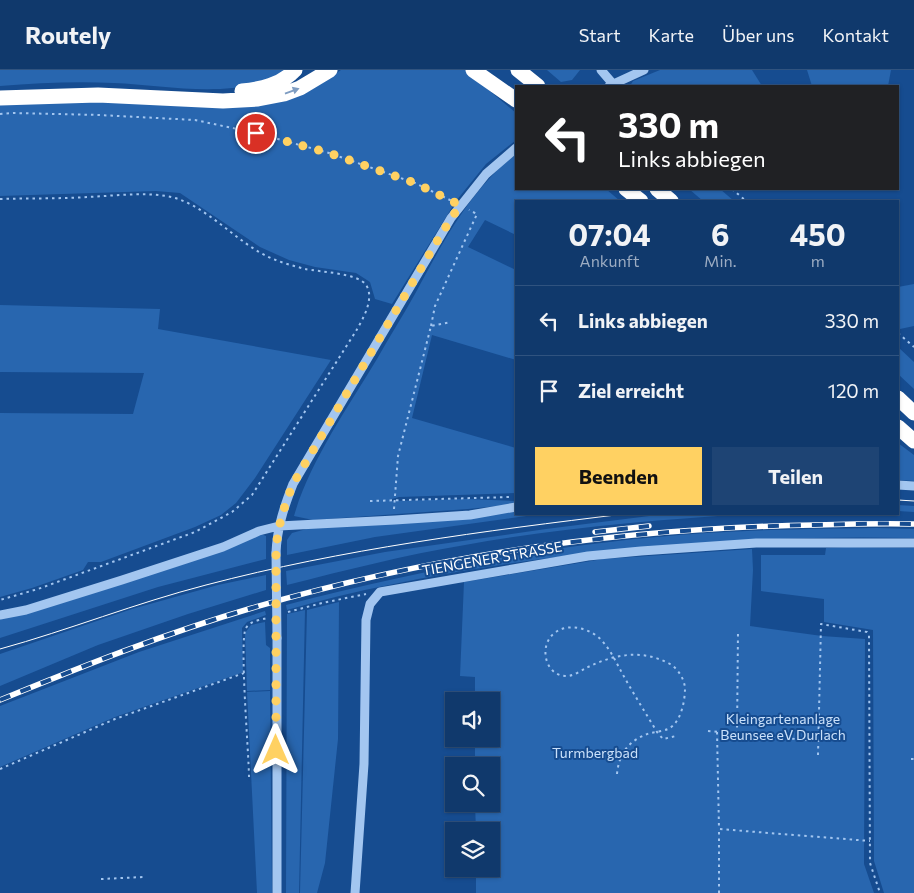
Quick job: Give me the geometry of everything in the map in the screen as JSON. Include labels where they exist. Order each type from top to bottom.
[{"type":"highway","points":[[0,90],[99,87],[193,92],[239,92],[277,83],[295,70]]},
{"type":"highway","points":[[0,98],[44,95],[98,95],[258,100],[300,88],[330,70]]},
{"type":"highway","points":[[473,70],[515,99]]},
{"type":"highway","points":[[487,70],[515,94]]},
{"type":"highway","points":[[518,70],[537,85]]},
{"type":"highway","points":[[627,190],[640,200]]},
{"type":"highway","points":[[658,190],[670,200]]},
{"type":"highway","points":[[899,399],[914,413]]},
{"type":"highway","points":[[899,428],[914,441]]},
{"type":"street","points":[[601,70],[611,85],[644,70]]},
{"type":"street","points":[[277,893],[276,552],[283,508],[293,484],[460,205],[486,174],[515,149]]},
{"type":"street","points":[[899,485],[914,486]]},
{"type":"street","points":[[0,615],[26,610],[122,580],[223,547],[259,531],[279,526],[461,515],[515,507]]},
{"type":"street","name":"TIENGENER STRASSE","points":[[355,893],[364,764],[366,620],[370,604],[380,592],[588,556],[641,551],[756,543],[914,543]]},
{"type":"path","points":[[0,114],[14,112],[195,120],[256,133],[329,153],[415,183],[477,214],[435,306],[398,456],[394,501]]},
{"type":"path","points":[[733,190],[745,200]]},
{"type":"path","points":[[0,199],[132,194],[167,196],[180,199],[192,204],[238,239],[271,258],[305,269],[353,276],[361,280],[366,285],[369,298],[363,318],[356,331],[252,495],[232,512],[195,532],[47,586],[0,600]]},
{"type":"path","points":[[431,326],[451,322]]},
{"type":"path","points":[[899,334],[914,347]]},
{"type":"path","points":[[370,501],[515,497]]},
{"type":"path","points":[[818,756],[821,624],[865,631],[869,635],[870,863],[880,893]]},
{"type":"path","points":[[617,774],[619,760],[628,746],[640,738],[657,732],[669,728],[674,725],[682,710],[685,688],[681,676],[670,664],[652,656],[639,654],[613,657],[571,676],[563,676],[555,672],[550,666],[546,655],[546,646],[550,636],[557,630],[579,628],[591,632],[600,639],[613,657],[657,732],[663,739],[676,736]]},
{"type":"path","points":[[737,734],[738,630]]},
{"type":"path","points":[[0,769],[116,719],[244,673]]},
{"type":"path","points":[[708,732],[818,741]]},
{"type":"path","points":[[717,732],[718,893]]},
{"type":"path","points":[[719,829],[870,841]]},
{"type":"path","points":[[101,879],[143,877]]},
{"type":"green space","points":[[0,70],[286,70],[267,80],[247,86],[203,89],[100,82],[0,86]]},
{"type":"green space","points":[[341,70],[465,70],[515,112],[515,141],[486,164],[456,201],[392,304],[375,299],[370,282],[356,273],[315,267],[289,260],[260,247],[180,193],[156,191],[0,196],[0,102],[27,100],[208,105],[332,76]]},
{"type":"green space","points":[[547,70],[580,70],[572,80],[561,82]]},
{"type":"green space","points":[[660,70],[752,70],[761,85],[631,85],[633,81]]},
{"type":"green space","points":[[807,70],[891,70],[888,85],[812,85]]},
{"type":"green space","points":[[515,154],[515,190],[607,190],[619,200],[515,200],[515,235],[485,220],[468,247],[515,270],[515,360],[432,335],[412,418],[515,448],[515,493],[399,497],[392,499],[392,501],[467,499],[515,501],[515,504],[313,520],[294,516],[309,476],[319,456],[406,310],[447,236],[484,184]]},
{"type":"green space","points":[[690,190],[721,190],[733,200],[702,200]]},
{"type":"green space","points":[[914,284],[914,326],[900,329],[899,328],[899,287]]},
{"type":"green space","points":[[0,305],[160,309],[158,329],[331,360],[255,478],[236,503],[221,515],[195,527],[101,562],[88,562],[83,570],[0,597],[0,413],[133,414],[144,373],[0,372]]},
{"type":"green space","points":[[899,348],[914,362],[914,389],[899,375]]},
{"type":"green space","points":[[899,444],[914,455],[914,481],[899,480]]},
{"type":"green space","points":[[899,505],[914,506],[914,512],[899,511]]},
{"type":"green space","points":[[515,511],[515,515],[534,515],[375,537],[287,555],[287,540],[292,533],[310,528],[405,523]]},
{"type":"green space","points":[[657,515],[734,515],[606,525],[500,539],[398,558],[287,585],[286,571],[385,552]]},
{"type":"green space","points":[[877,528],[914,529],[914,538],[810,538],[655,546],[500,565],[366,590],[287,610],[286,605],[442,569],[548,550],[601,543],[728,532]]},
{"type":"green space","points":[[261,534],[266,536],[266,559],[158,587],[0,638],[0,619]]},
{"type":"green space","points":[[826,548],[914,548],[914,893],[884,893],[874,861],[873,630],[824,622],[824,599],[761,591],[761,555],[825,555]]},
{"type":"green space","points":[[752,549],[753,570],[750,626],[822,636],[865,639],[864,864],[874,893],[476,893],[476,877],[500,877],[500,822],[476,822],[475,812],[500,812],[500,757],[475,757],[475,747],[500,747],[500,692],[475,692],[475,677],[460,676],[464,582],[603,559]]},
{"type":"green space","points":[[266,575],[266,590],[98,645],[0,686],[0,654],[132,609],[218,585]]},
{"type":"green space","points":[[339,602],[338,739],[325,863],[317,893],[300,893],[307,610]]},
{"type":"green space","points":[[305,610],[299,893],[286,893],[287,614]]},
{"type":"green space","points":[[265,611],[266,615],[247,622],[242,628],[243,671],[241,673],[115,717],[0,767],[0,706],[139,652]]},
{"type":"green space","points":[[265,622],[266,645],[270,648],[270,690],[247,691],[245,633],[251,625]]},
{"type":"green space","points":[[270,691],[272,893],[257,893],[247,692]]},
{"type":"tram line","points":[[899,500],[914,501]]},
{"type":"tram line","points":[[0,649],[180,592],[258,572],[414,542],[616,515]]},
{"type":"railway","points":[[0,700],[125,651],[188,628],[252,608],[321,589],[460,559],[531,548],[673,532],[744,527],[914,524]]},
{"type":"railway","points":[[595,532],[649,526]]},
{"type":"route","points":[[256,133],[329,153],[415,183],[460,205],[293,484],[283,508],[277,536],[276,552],[276,750]]},
{"type":"park label","name":"Kleingartenanlage Beunsee eV Durlach","points":[[783,726]]},
{"type":"park label","name":"Turmbergbad","points":[[595,752]]}]
